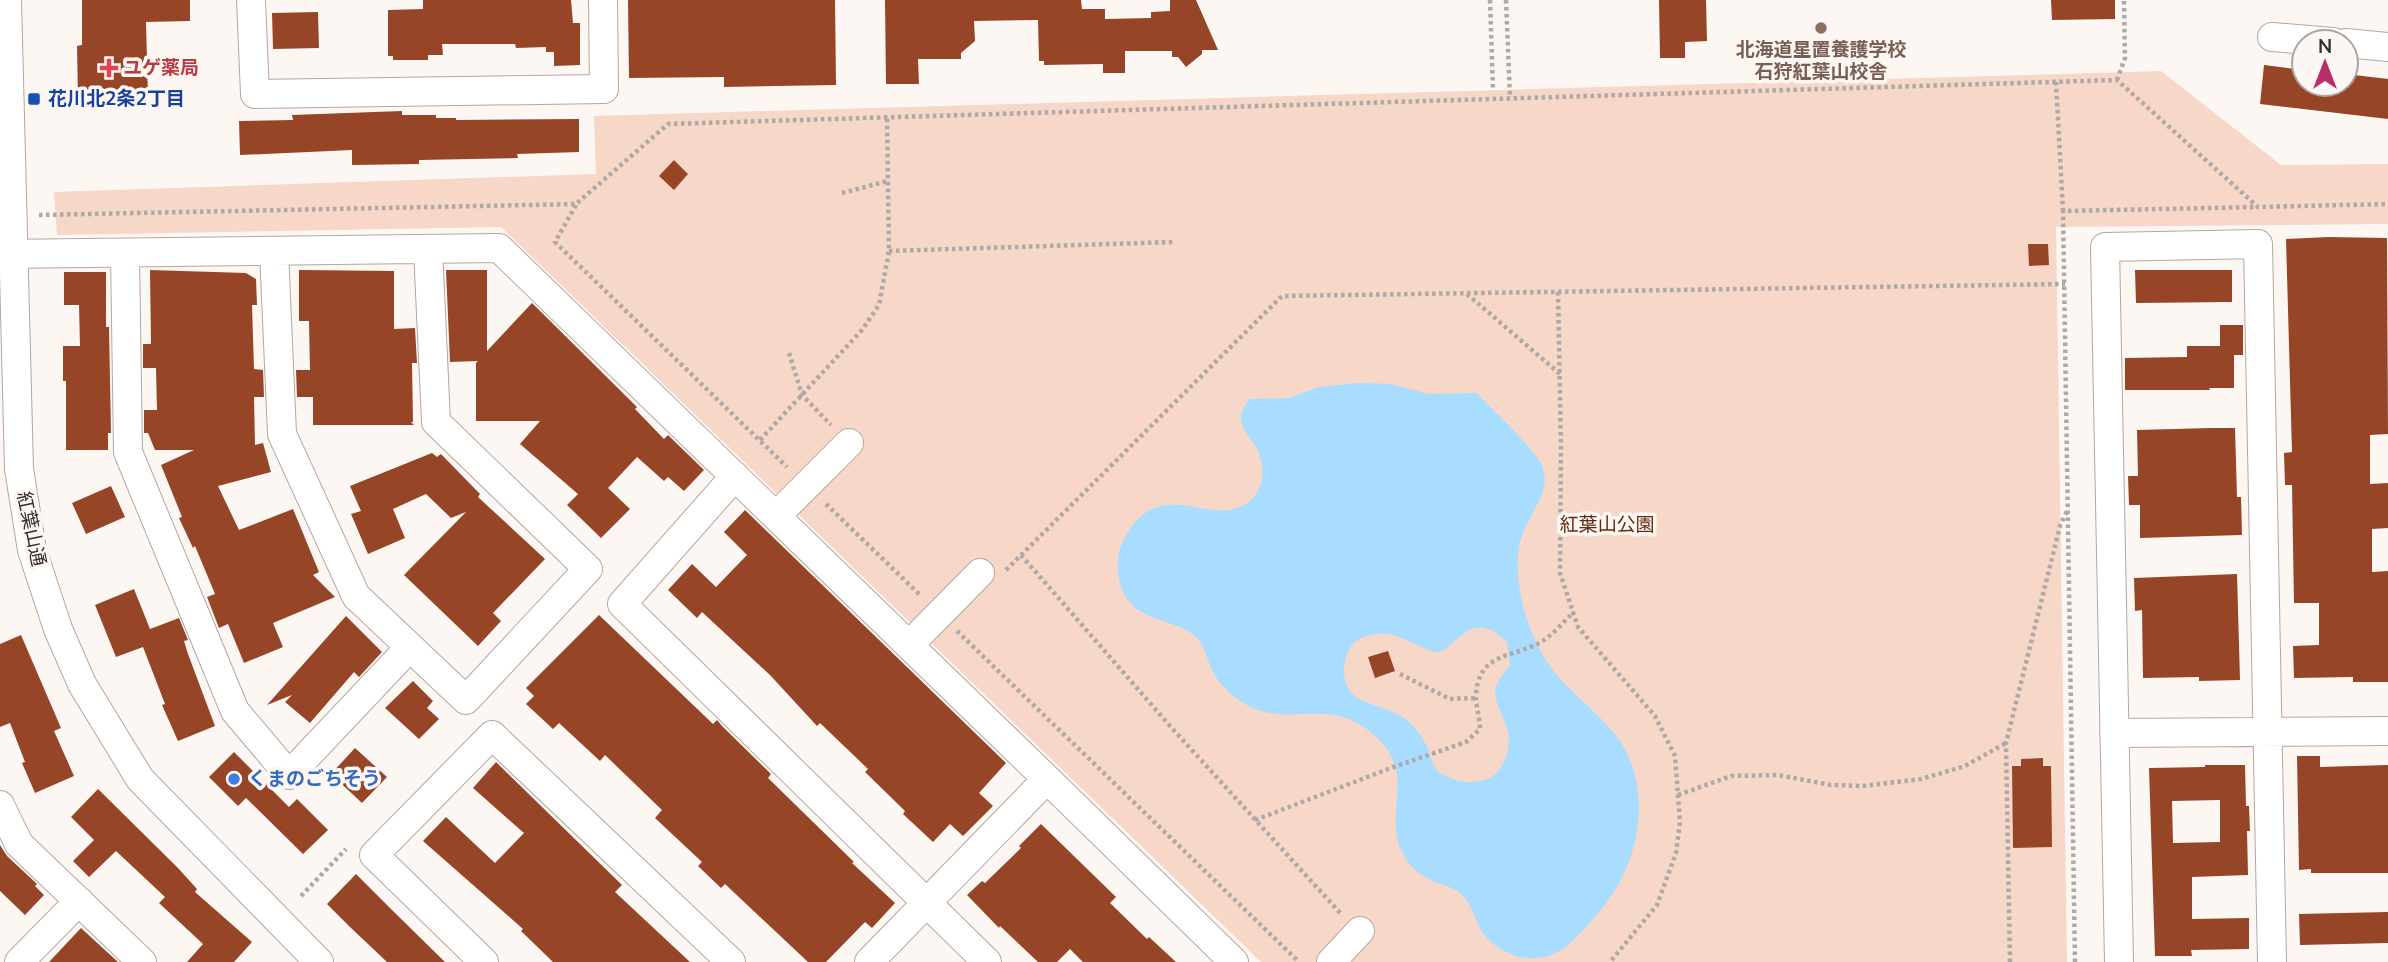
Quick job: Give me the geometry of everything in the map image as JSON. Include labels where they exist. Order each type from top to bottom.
[{"type":"street","name":"紅葉山通","points":[[7,0],[12,216],[7,253],[19,469],[32,550],[58,629],[82,684],[140,779],[319,962]]},
{"type":"street","points":[[251,0],[255,94],[604,89],[603,0]]},
{"type":"street","points":[[2272,37],[2290,38]]},
{"type":"street","points":[[2360,44],[2388,47]]},
{"type":"street","points":[[2119,962],[2105,247],[2258,244],[2272,962]]},
{"type":"street","points":[[7,253],[499,248],[1234,962]]},
{"type":"street","points":[[274,251],[282,434],[356,596],[466,699],[589,569],[436,422],[428,249]]},
{"type":"street","points":[[125,253],[128,452],[235,711],[289,775],[410,647]]},
{"type":"street","points":[[776,516],[849,443]]},
{"type":"street","points":[[735,476],[622,604],[987,962]]},
{"type":"street","points":[[909,645],[940,614],[992,573]]},
{"type":"street","points":[[2114,733],[2388,731]]},
{"type":"street","points":[[484,962],[374,855],[492,735],[731,962]]},
{"type":"street","points":[[869,962],[1048,779]]},
{"type":"street","points":[[0,805],[19,844],[142,962]]},
{"type":"street","points":[[19,962],[79,901]]},
{"type":"street","points":[[1331,962],[1352,924]]},
{"type":"path","points":[[1490,0],[1493,90]]},
{"type":"path","points":[[1506,0],[1510,98]]},
{"type":"path","points":[[2117,80],[2125,58],[2124,0]]},
{"type":"path","points":[[1300,962],[555,242],[576,205],[668,124],[2117,80],[2258,207],[2388,204]]},
{"type":"path","points":[[2056,82],[2063,211]]},
{"type":"path","points":[[760,440],[862,330],[879,305],[889,251],[887,117]]},
{"type":"path","points":[[842,193],[888,181]]},
{"type":"path","points":[[12,216],[576,205]]},
{"type":"path","points":[[889,251],[1174,242]]},
{"type":"path","points":[[992,573],[1021,555],[1282,296],[2065,284]]},
{"type":"path","points":[[1558,292],[1560,573],[1578,627],[1655,716],[1675,756],[1680,822],[1676,853],[1657,905],[1610,962]]},
{"type":"path","points":[[1466,293],[1560,374]]},
{"type":"path","points":[[789,353],[802,395],[849,443]]},
{"type":"path","points":[[2010,962],[2006,743],[2060,526],[2069,508]]},
{"type":"path","points":[[1021,555],[1255,820],[1352,924]]},
{"type":"path","points":[[1255,820],[1466,742],[1480,729],[1476,698],[1480,678],[1491,660],[1542,642],[1574,612]]},
{"type":"path","points":[[1400,674],[1450,699],[1476,698]]},
{"type":"path","points":[[1678,795],[1731,776],[1778,775],[1831,785],[1863,786],[1921,779],[1965,766],[2006,743]]},
{"type":"green space","name":"紅葉山公園","points":[[2161,71],[2281,165],[2388,164],[2388,224],[2056,227],[2067,962],[1261,962],[501,227],[57,235],[54,192],[596,174],[594,116]]},
{"type":"water","points":[[1358,383],[1391,384],[1429,394],[1477,393],[1522,440],[1542,466],[1542,492],[1519,547],[1518,579],[1525,613],[1537,644],[1551,668],[1615,734],[1628,755],[1636,778],[1639,801],[1638,826],[1633,849],[1625,872],[1613,893],[1568,945],[1550,955],[1527,958],[1501,949],[1485,935],[1459,892],[1428,878],[1409,863],[1400,848],[1396,833],[1397,776],[1394,763],[1387,749],[1374,735],[1358,723],[1342,717],[1267,712],[1245,704],[1218,680],[1198,639],[1189,631],[1142,612],[1132,605],[1124,594],[1118,572],[1120,551],[1132,526],[1146,513],[1160,506],[1174,504],[1231,510],[1244,505],[1256,494],[1262,480],[1262,464],[1241,421],[1242,412],[1250,399],[1289,398],[1319,387]],"holes":[[[1477,627],[1492,630],[1507,642],[1510,665],[1498,681],[1495,692],[1509,736],[1509,745],[1502,766],[1496,774],[1487,779],[1465,782],[1438,771],[1423,739],[1411,724],[1394,713],[1356,697],[1345,681],[1344,668],[1348,652],[1355,642],[1365,637],[1391,634],[1437,652],[1471,629]]]},
{"type":"building","points":[[82,0],[190,0],[190,21],[146,22],[148,97],[78,99],[77,46],[82,45]]},
{"type":"building","points":[[423,0],[571,0],[573,23],[580,23],[580,65],[554,66],[554,52],[546,52],[546,47],[516,48],[515,44],[442,44],[443,55],[428,55],[428,60],[393,60],[393,56],[388,56],[388,10],[423,9]]},
{"type":"building","points":[[628,0],[835,0],[836,85],[724,87],[724,77],[629,78]]},
{"type":"building","points":[[885,0],[1081,0],[1082,9],[1105,9],[1105,19],[1151,18],[1151,12],[1170,11],[1170,0],[1196,0],[1218,50],[1202,50],[1202,54],[1186,67],[1178,57],[1172,57],[1172,51],[1125,51],[1125,73],[1103,73],[1103,64],[1044,65],[1044,61],[1039,61],[1038,20],[974,21],[975,41],[961,53],[961,59],[918,59],[919,84],[886,84]]},
{"type":"building","points":[[1659,0],[1706,0],[1707,41],[1685,42],[1685,58],[1660,58]]},
{"type":"building","points":[[2051,0],[2115,0],[2115,19],[2052,20]]},
{"type":"building","points":[[318,12],[319,48],[273,49],[272,13]]},
{"type":"building","points":[[2264,65],[2290,68],[2290,98],[2360,98],[2360,76],[2388,79],[2388,119],[2260,104]]},
{"type":"building","points":[[402,111],[402,115],[436,115],[436,118],[456,120],[579,119],[579,152],[517,154],[518,158],[419,160],[419,164],[352,165],[352,150],[240,155],[239,121],[293,120],[292,115]]},
{"type":"building","points":[[674,160],[688,174],[674,190],[659,176]]},
{"type":"building","points":[[2387,238],[2388,434],[2370,435],[2370,484],[2388,483],[2388,528],[2372,529],[2372,572],[2388,571],[2388,682],[2353,682],[2353,677],[2294,678],[2293,646],[2319,645],[2319,603],[2294,603],[2292,485],[2285,485],[2284,453],[2292,452],[2286,239]]},
{"type":"building","points":[[2028,244],[2048,244],[2049,265],[2029,266]]},
{"type":"building","points":[[150,270],[246,273],[256,279],[257,305],[252,305],[254,369],[263,370],[264,397],[254,397],[255,445],[263,443],[271,472],[218,486],[239,530],[293,509],[319,572],[313,575],[335,597],[273,623],[283,647],[244,663],[228,624],[219,628],[207,597],[215,594],[195,546],[193,548],[179,518],[182,517],[161,465],[194,450],[155,450],[148,433],[144,433],[144,410],[157,410],[156,368],[143,368],[143,344],[151,344]]},
{"type":"building","points":[[299,270],[394,271],[394,329],[415,328],[417,363],[412,363],[411,422],[414,425],[313,425],[313,397],[297,397],[296,370],[310,370],[309,321],[299,321]]},
{"type":"building","points":[[446,270],[487,270],[487,351],[532,303],[637,407],[635,409],[664,439],[668,435],[704,470],[684,491],[668,477],[664,481],[637,457],[608,488],[630,509],[601,538],[567,505],[578,494],[520,444],[540,421],[476,421],[478,361],[450,362]]},
{"type":"building","points":[[2135,270],[2232,270],[2232,302],[2136,303]]},
{"type":"building","points":[[64,272],[106,272],[111,433],[108,433],[108,450],[66,450],[63,346],[80,346],[79,305],[64,305]]},
{"type":"building","points":[[2220,325],[2243,325],[2243,355],[2234,355],[2234,388],[2125,390],[2125,358],[2187,357],[2187,346],[2220,346]]},
{"type":"building","points":[[2235,428],[2237,497],[2241,497],[2242,535],[2140,538],[2140,505],[2129,505],[2128,476],[2138,476],[2137,430]]},
{"type":"building","points":[[432,453],[437,457],[441,454],[480,494],[478,497],[545,559],[493,613],[501,621],[478,646],[404,575],[466,512],[451,518],[426,494],[393,509],[405,538],[368,554],[351,514],[361,511],[350,486]]},
{"type":"building","points":[[111,486],[125,517],[86,534],[72,503]]},
{"type":"building","points":[[745,510],[1006,763],[979,793],[993,806],[963,836],[950,824],[933,842],[865,772],[868,769],[820,723],[817,726],[770,675],[702,612],[697,618],[668,590],[692,564],[716,587],[747,555],[724,532]]},
{"type":"building","points":[[2237,574],[2240,680],[2199,681],[2199,677],[2143,678],[2142,610],[2135,611],[2134,578]]},
{"type":"building","points":[[134,589],[150,629],[179,618],[188,640],[184,641],[188,654],[215,726],[178,741],[162,705],[165,704],[143,647],[116,657],[95,605]]},
{"type":"building","points":[[599,615],[713,724],[717,720],[771,774],[768,778],[895,903],[872,928],[865,922],[826,962],[808,962],[725,884],[721,888],[698,866],[702,862],[655,818],[662,810],[605,755],[600,761],[559,723],[553,729],[526,704],[534,696],[526,688]]},
{"type":"building","points":[[346,616],[382,652],[359,677],[354,672],[310,723],[285,702],[292,695],[267,705]]},
{"type":"building","points":[[21,635],[61,728],[54,731],[74,776],[35,793],[22,763],[25,762],[10,723],[0,727],[0,644]]},
{"type":"building","points":[[1388,651],[1395,671],[1375,678],[1368,657]]},
{"type":"building","points":[[413,681],[433,701],[427,708],[439,719],[419,739],[385,708]]},
{"type":"building","points":[[355,748],[387,777],[362,803],[331,774]]},
{"type":"building","points":[[234,752],[289,807],[297,799],[328,830],[303,854],[246,798],[238,806],[209,777]]},
{"type":"building","points":[[2297,756],[2320,756],[2320,767],[2388,765],[2388,873],[2311,873],[2311,869],[2299,870]]},
{"type":"building","points":[[2043,758],[2043,766],[2051,766],[2052,847],[2013,848],[2012,766],[2021,766],[2021,759]]},
{"type":"building","points":[[496,762],[622,885],[615,892],[690,962],[553,962],[521,931],[523,929],[423,841],[446,817],[495,863],[524,833],[473,788]]},
{"type":"building","points":[[2245,765],[2246,806],[2249,806],[2250,831],[2247,831],[2248,875],[2192,877],[2192,919],[2249,918],[2249,949],[2191,950],[2192,956],[2155,956],[2149,768]],"holes":[[[2220,800],[2220,842],[2173,843],[2172,801]]]},
{"type":"building","points":[[98,789],[178,868],[197,889],[195,892],[252,942],[234,962],[187,962],[203,944],[159,903],[165,897],[116,851],[89,877],[73,861],[94,840],[71,817]]},
{"type":"building","points":[[1041,824],[1116,897],[1110,903],[1147,939],[1149,937],[1176,962],[1083,962],[1070,949],[1057,962],[1038,962],[1000,926],[999,928],[967,895],[982,881],[985,883]]},
{"type":"building","points":[[0,845],[44,895],[25,915],[0,891]]},
{"type":"building","points":[[356,874],[445,962],[387,962],[350,927],[327,904]]},
{"type":"building","points":[[2388,912],[2388,943],[2300,945],[2299,914]]},
{"type":"building","points":[[81,928],[118,962],[49,962]]},
{"type":"place","name":"北海道星置養護学校 石狩紅葉山校舎","points":[[1821,28]]},
{"type":"place","name":"ユゲ薬局","points":[[109,68]]},
{"type":"place","name":"花川北2条2丁目","points":[[34,99]]},
{"type":"place","name":"くまのごちそう","points":[[234,779]]}]
